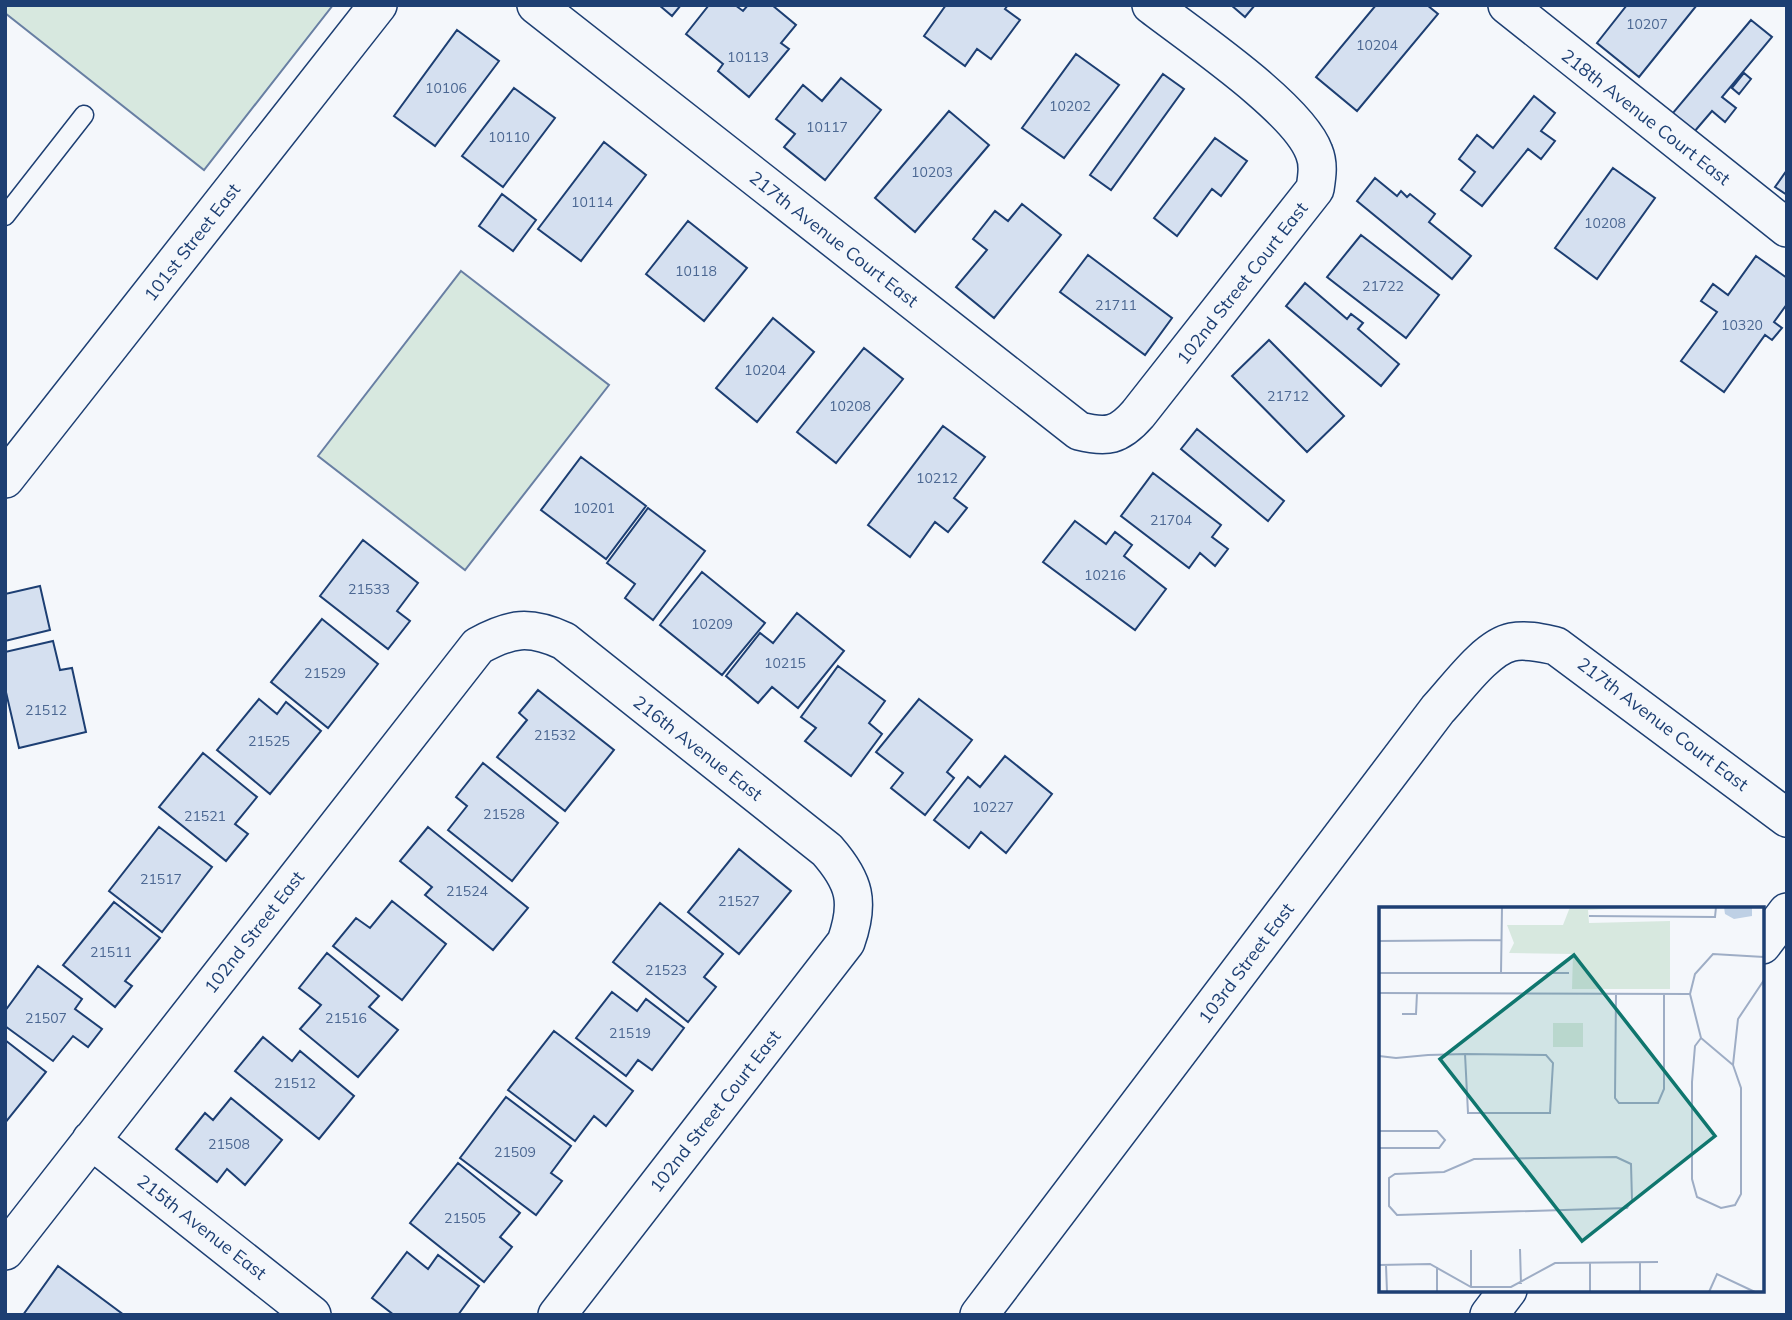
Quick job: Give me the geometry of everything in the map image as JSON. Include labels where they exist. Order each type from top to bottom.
[{"type":"street","name":"101st Street East","points":[[5,480],[378,5]]},
{"type":"street","name":"217th Avenue Court East","points":[[537,5],[1079,431],[1112,435],[1127,427],[1138,414]]},
{"type":"street","name":"102nd Street Court East","points":[[1138,414],[1315,189],[1318,165],[1310,142],[1287,115],[1151,5]]},
{"type":"street","name":"218th Avenue Court East","points":[[1507,5],[1787,228]]},
{"type":"street","name":"216th Avenue East","points":[[516,630],[544,632],[564,641],[827,850],[844,869],[854,899]]},
{"type":"street","name":"102nd Street East","points":[[5,1251],[478,646],[501,634],[516,630]]},
{"type":"street","name":"217th Avenue Court East","points":[[1533,641],[1556,646],[1592,670],[1787,818]]},
{"type":"street","name":"103rd Street East","points":[[979,1315],[1438,709],[1486,657],[1510,642],[1533,641]]},
{"type":"street","name":"102nd Street Court East","points":[[557,1315],[846,942],[855,918],[854,899]]},
{"type":"street","points":[[1764,942],[1787,912]]},
{"type":"street","name":"215th Avenue East","points":[[91,1140],[312,1315]]},
{"type":"street","points":[[1489,1315],[1506,1292]]},
{"type":"lane","points":[[5,216],[83,115]]},
{"type":"shaded area","points":[[5,5],[333,5],[204,170],[5,13]]},
{"type":"shaded area","points":[[461,271],[609,385],[465,570],[318,456]]},
{"type":"building","points":[[659,5],[681,5],[672,16]]},
{"type":"building","points":[[709,5],[735,5],[743,11],[748,5],[772,5],[796,25],[781,43],[789,49],[749,97],[718,71],[723,64],[686,34]]},
{"type":"building","points":[[946,5],[1008,5],[1005,9],[1020,20],[991,59],[977,49],[965,66],[924,36]]},
{"type":"building","points":[[1231,5],[1255,5],[1245,17]]},
{"type":"building","points":[[1376,5],[1427,5],[1438,14],[1357,111],[1316,77]]},
{"type":"building","points":[[1627,5],[1697,5],[1639,77],[1597,43]]},
{"type":"building","points":[[1751,20],[1772,37],[1722,97],[1736,108],[1725,122],[1712,111],[1694,132],[1672,114]]},
{"type":"building","points":[[457,30],[499,61],[435,146],[394,116]]},
{"type":"building","points":[[1076,54],[1119,85],[1064,158],[1022,128]]},
{"type":"building","points":[[1744,73],[1751,79],[1739,94],[1732,88]]},
{"type":"building","points":[[1163,74],[1184,89],[1111,190],[1090,175]]},
{"type":"building","points":[[841,78],[881,110],[825,180],[784,147],[795,134],[776,119],[803,85],[822,101]]},
{"type":"building","points":[[514,88],[555,118],[503,187],[462,156]]},
{"type":"building","points":[[1534,96],[1555,113],[1541,131],[1555,141],[1541,159],[1528,149],[1482,206],[1461,190],[1475,172],[1459,159],[1477,135],[1493,148]]},
{"type":"building","points":[[949,111],[989,145],[915,232],[875,198]]},
{"type":"building","points":[[1215,138],[1247,161],[1221,196],[1212,189],[1177,236],[1154,218]]},
{"type":"building","points":[[604,142],[646,175],[581,261],[538,229]]},
{"type":"building","points":[[1613,168],[1655,198],[1597,279],[1555,248]]},
{"type":"building","points":[[1787,170],[1787,195],[1775,187]]},
{"type":"building","points":[[1375,178],[1397,196],[1401,191],[1407,197],[1410,194],[1435,214],[1429,222],[1471,256],[1452,279],[1357,201]]},
{"type":"building","points":[[502,194],[536,220],[513,251],[479,226]]},
{"type":"building","points":[[1022,204],[1061,235],[994,318],[956,287],[987,250],[973,239],[995,211],[1008,221]]},
{"type":"building","points":[[688,221],[747,268],[704,321],[646,274]]},
{"type":"building","points":[[1361,235],[1439,295],[1406,338],[1327,277]]},
{"type":"building","points":[[1088,255],[1172,318],[1145,355],[1060,292]]},
{"type":"building","points":[[1756,256],[1787,278],[1787,304],[1774,322],[1782,328],[1772,340],[1765,335],[1724,392],[1681,361],[1717,312],[1701,301],[1713,284],[1728,295]]},
{"type":"building","points":[[1305,283],[1347,319],[1351,314],[1363,323],[1358,329],[1399,364],[1381,386],[1286,306]]},
{"type":"building","points":[[773,318],[814,352],[757,422],[716,388]]},
{"type":"building","points":[[1269,340],[1344,416],[1307,452],[1232,376]]},
{"type":"building","points":[[864,348],[903,379],[836,463],[797,432]]},
{"type":"building","points":[[943,426],[985,457],[954,498],[967,508],[948,532],[935,522],[910,557],[868,525]]},
{"type":"building","points":[[1197,429],[1284,501],[1268,521],[1181,449]]},
{"type":"building","points":[[581,457],[646,506],[606,559],[541,510]]},
{"type":"building","points":[[1153,473],[1221,525],[1212,537],[1228,549],[1215,566],[1200,553],[1189,568],[1121,516]]},
{"type":"building","points":[[648,508],[705,551],[653,620],[625,598],[635,584],[607,563]]},
{"type":"building","points":[[1075,521],[1106,544],[1115,532],[1132,545],[1124,556],[1166,589],[1135,630],[1043,562]]},
{"type":"building","points":[[363,540],[418,583],[397,611],[410,621],[388,649],[320,596]]},
{"type":"building","points":[[702,572],[765,623],[722,675],[660,625]]},
{"type":"building","points":[[40,586],[50,630],[5,641],[5,594]]},
{"type":"building","points":[[797,613],[844,651],[798,708],[772,687],[758,703],[726,676],[760,633],[773,643]]},
{"type":"building","points":[[322,619],[378,664],[328,728],[271,682]]},
{"type":"building","points":[[53,641],[60,670],[72,668],[86,732],[19,748],[5,688],[5,652]]},
{"type":"building","points":[[838,666],[885,701],[869,723],[882,734],[851,776],[805,741],[816,728],[801,717]]},
{"type":"building","points":[[538,690],[614,750],[565,811],[497,757],[527,720],[519,713]]},
{"type":"building","points":[[259,699],[277,714],[286,702],[321,731],[270,794],[217,750]]},
{"type":"building","points":[[919,699],[972,740],[947,772],[954,778],[925,815],[891,788],[903,773],[876,752]]},
{"type":"building","points":[[203,753],[257,797],[235,824],[248,834],[226,861],[159,807]]},
{"type":"building","points":[[1005,756],[1052,794],[1006,853],[981,832],[969,848],[934,820],[968,777],[980,787]]},
{"type":"building","points":[[483,763],[558,823],[512,881],[448,830],[467,806],[456,797]]},
{"type":"building","points":[[159,827],[212,867],[162,932],[109,891]]},
{"type":"building","points":[[428,827],[528,908],[493,950],[425,895],[432,887],[400,861]]},
{"type":"building","points":[[739,849],[791,891],[739,954],[688,912]]},
{"type":"building","points":[[392,901],[446,944],[402,1000],[333,946],[356,918],[370,928]]},
{"type":"building","points":[[114,902],[160,938],[125,981],[132,986],[115,1007],[63,965]]},
{"type":"building","points":[[660,903],[723,954],[704,977],[716,987],[688,1022],[613,962]]},
{"type":"building","points":[[327,953],[379,996],[369,1007],[398,1030],[358,1077],[300,1029],[321,1005],[299,988]]},
{"type":"building","points":[[38,966],[82,999],[75,1009],[102,1029],[88,1047],[73,1036],[53,1061],[5,1026],[5,1011]]},
{"type":"building","points":[[612,992],[637,1011],[646,999],[684,1028],[652,1070],[638,1060],[626,1076],[576,1038]]},
{"type":"building","points":[[554,1031],[633,1091],[606,1126],[594,1116],[575,1141],[508,1090]]},
{"type":"building","points":[[263,1037],[292,1061],[300,1051],[354,1096],[319,1139],[235,1071]]},
{"type":"building","points":[[5,1040],[46,1072],[5,1123]]},
{"type":"building","points":[[506,1097],[571,1146],[551,1173],[562,1181],[536,1215],[460,1158]]},
{"type":"building","points":[[231,1098],[282,1140],[245,1185],[227,1169],[217,1182],[176,1149],[205,1113],[213,1120]]},
{"type":"building","points":[[458,1163],[520,1213],[500,1237],[512,1247],[484,1282],[410,1223]]},
{"type":"building","points":[[407,1252],[428,1269],[438,1255],[479,1286],[458,1315],[394,1315],[372,1298]]},
{"type":"building","points":[[58,1266],[124,1315],[23,1315]]}]
